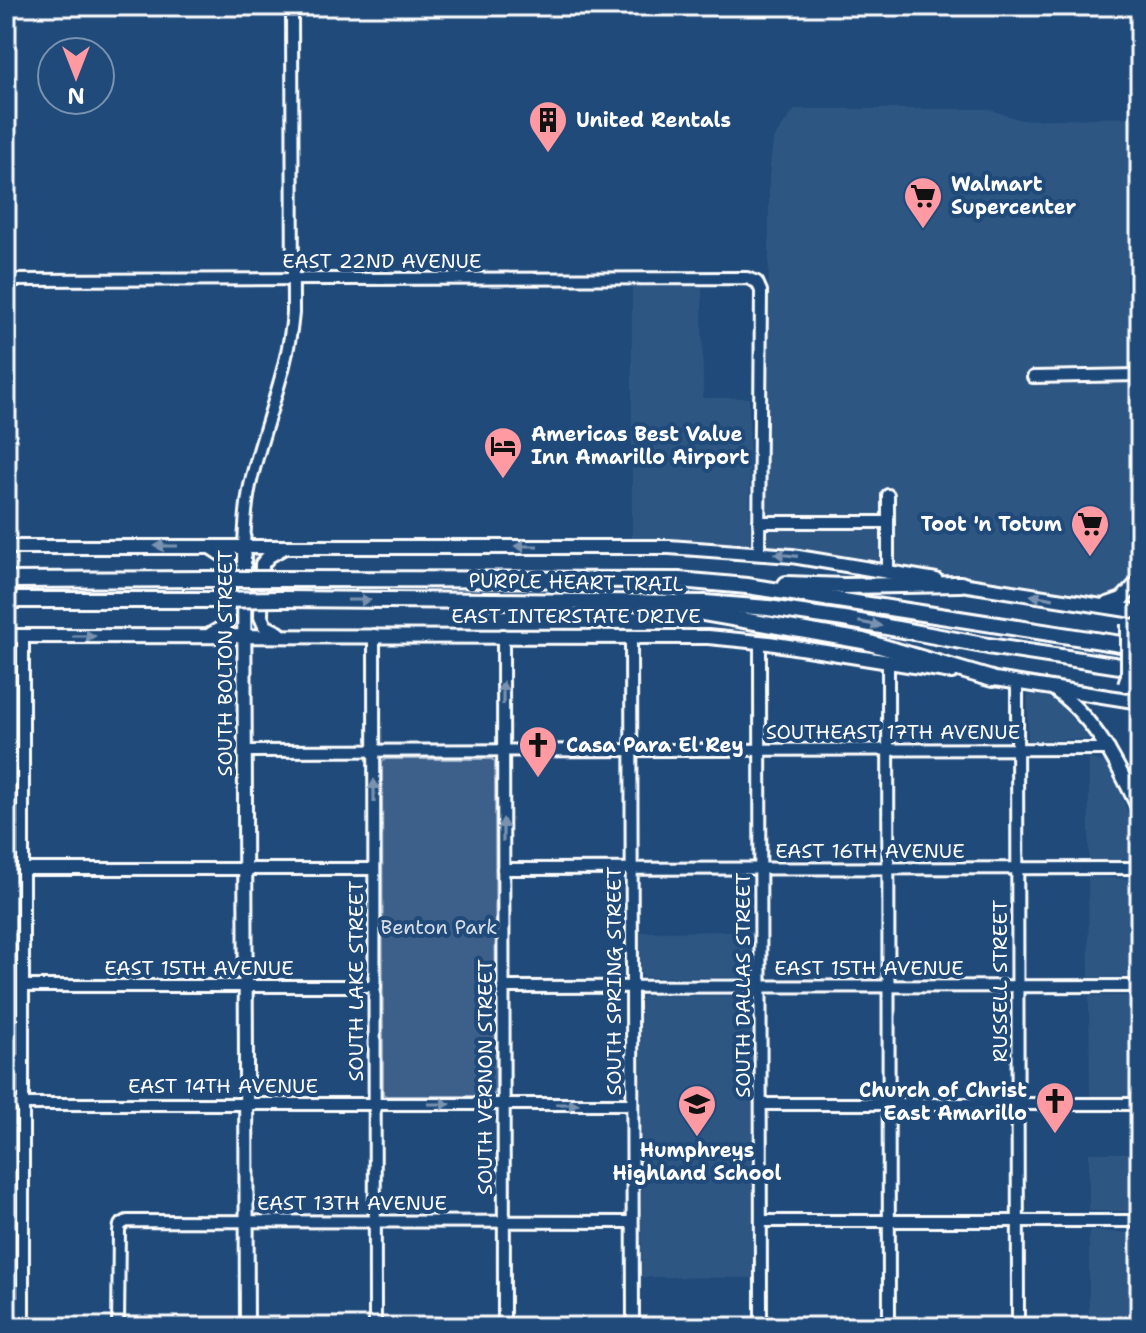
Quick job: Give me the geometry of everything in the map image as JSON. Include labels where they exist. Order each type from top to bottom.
[{"type":"highway","name":"PURPLE HEART TRAIL","points":[[6,580],[679,580],[1140,647]]},
{"type":"highway","points":[[722,584],[961,584]]},
{"type":"highway","name":"PURPLE HEART TRAIL","points":[[6,600],[705,603],[768,608],[1140,669]]},
{"type":"highway","points":[[610,602],[707,614],[863,641],[992,679]]},
{"type":"main road","points":[[208,546],[219,551],[229,564],[228,618],[225,626],[208,635]]},
{"type":"main road","name":"SOUTH BOLTON STREET","points":[[244,546],[247,1327]]},
{"type":"main road","points":[[283,635],[265,626],[261,617],[262,564],[286,546]]},
{"type":"main road","points":[[6,547],[669,547],[759,552],[1140,612]]},
{"type":"main road","points":[[1098,606],[1122,599],[1140,580]]},
{"type":"main road","points":[[1105,696],[1125,685],[1128,676],[1128,624],[1120,609]]},
{"type":"main road","name":"EAST INTERSTATE DRIVE","points":[[6,636],[708,637],[760,642],[1140,702]]},
{"type":"main road","points":[[1053,688],[1072,702],[1092,724],[1109,749],[1140,811]]},
{"type":"street","name":"SOUTH BOLTON STREET","points":[[244,546],[252,475],[291,340],[292,6]]},
{"type":"street","name":"EAST 22ND AVENUE","points":[[6,280],[747,278],[757,282],[761,291],[759,522]]},
{"type":"street","points":[[1033,377],[1140,375]]},
{"type":"street","points":[[888,495],[888,572]]},
{"type":"street","points":[[759,552],[759,522],[888,522]]},
{"type":"street","name":"SOUTH LAKE STREET","points":[[374,635],[375,1327]]},
{"type":"street","name":"SOUTH VERNON STREET","points":[[503,635],[504,1327]]},
{"type":"street","points":[[23,636],[23,1327]]},
{"type":"street","name":"SOUTH SPRING STREET","points":[[631,636],[633,1327]]},
{"type":"street","name":"SOUTH DALLAS STREET","points":[[760,642],[761,1327]]},
{"type":"street","points":[[888,662],[889,1327]]},
{"type":"street","name":"RUSSELL STREET","points":[[1017,682],[1018,1327]]},
{"type":"street","name":"SOUTHEAST 17TH AVENUE","points":[[245,751],[1109,749]]},
{"type":"street","name":"EAST 16TH AVENUE","points":[[503,869],[1140,868]]},
{"type":"street","points":[[23,869],[374,869]]},
{"type":"street","name":"EAST 15TH AVENUE","points":[[24,986],[375,986]]},
{"type":"street","name":"EAST 15TH AVENUE","points":[[503,987],[1140,986]]},
{"type":"street","name":"EAST 14TH AVENUE","points":[[6,1104],[632,1104]]},
{"type":"street","points":[[761,1104],[1140,1104]]},
{"type":"street","name":"EAST 13TH AVENUE","points":[[118,1327],[120,1225],[127,1221],[632,1222]]},
{"type":"street","points":[[761,1221],[1140,1221]]},
{"type":"shaded area","points":[[795,109],[988,109],[1021,120],[1135,117],[1130,145],[1135,561],[1133,579],[1121,595],[1104,601],[768,546],[769,175],[773,139]]},
{"type":"shaded area","points":[[632,287],[702,287],[703,398],[749,398],[750,549],[632,543]]},
{"type":"shaded area","points":[[1031,694],[1058,703],[1090,739],[1030,741],[1028,696]]},
{"type":"shaded area","points":[[1089,759],[1107,762],[1118,784],[1130,820],[1133,860],[1089,860]]},
{"type":"shaded area","points":[[1088,877],[1135,879],[1133,977],[1089,977]]},
{"type":"shaded area","points":[[752,931],[750,977],[641,975],[640,932]]},
{"type":"shaded area","name":"Humphreys Highland School","points":[[750,996],[753,999],[752,1278],[642,1277],[641,998]]},
{"type":"shaded area","points":[[1089,996],[1131,996],[1135,1000],[1136,1083],[1133,1097],[1090,1097]]},
{"type":"shaded area","points":[[1089,1153],[1136,1153],[1136,1211],[1089,1211]]},
{"type":"shaded area","points":[[1089,1231],[1135,1233],[1135,1327],[1089,1327]]},
{"type":"green space","name":"Benton Park","points":[[386,759],[492,759],[495,762],[496,1092],[493,1096],[383,1094],[382,762]]},
{"type":"place","name":"United Rentals","points":[[548,154]]},
{"type":"place","name":"Walmart Supercenter","points":[[923,230]]},
{"type":"place","name":"Americas Best Value Inn Amarillo Airport","points":[[503,480]]},
{"type":"place","name":"Toot 'n Totum","points":[[1090,558]]},
{"type":"place","name":"Casa Para El Rey","points":[[538,779]]},
{"type":"place","name":"Church of Christ East Amarillo","points":[[1055,1135]]},
{"type":"place","name":"Humphreys Highland School","points":[[697,1138]]}]
